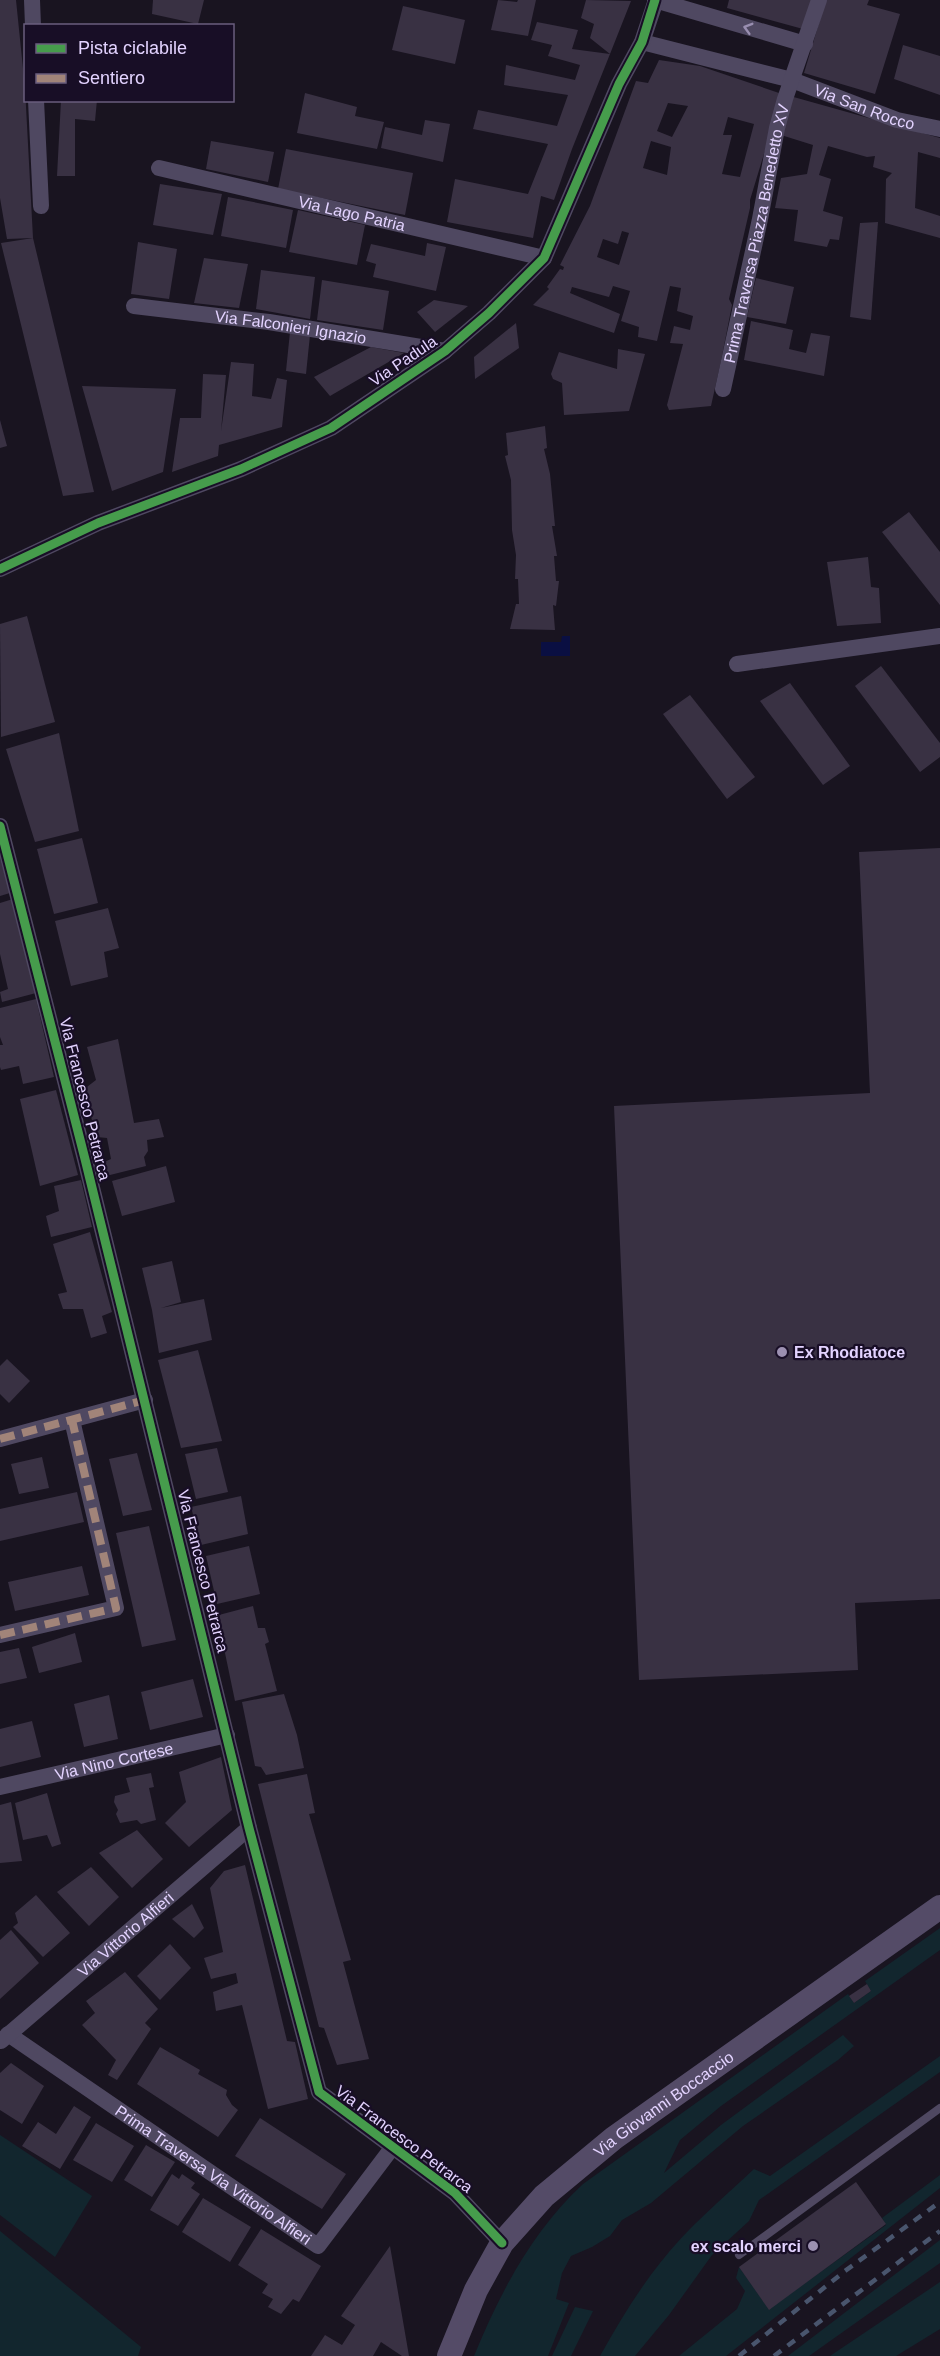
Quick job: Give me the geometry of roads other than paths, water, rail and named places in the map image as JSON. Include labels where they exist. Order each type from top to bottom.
[{"type":"street","points":[[32,0],[33,24]]},
{"type":"street","points":[[655,0],[805,44]]},
{"type":"street","name":"Via Padula","points":[[0,569],[98,523],[241,470],[331,428],[445,351],[489,313],[544,258],[619,84],[642,42],[655,0]]},
{"type":"street","name":"Prima Traversa Piazza Benedetto XV","points":[[723,389],[777,128],[819,0]]},
{"type":"street","name":"Via San Rocco","points":[[642,42],[792,80],[897,120],[940,129]]},
{"type":"street","points":[[36,102],[41,206]]},
{"type":"street","name":"Via Lago Patria","points":[[159,168],[544,258]]},
{"type":"street","name":"Via Falconieri Ignazio","points":[[134,306],[268,322],[445,351]]},
{"type":"street","points":[[737,664],[940,636]]},
{"type":"street","name":"Via Francesco Petrarca","points":[[0,826],[145,1400],[249,1828],[319,2092],[455,2193],[502,2243]]},
{"type":"street","points":[[0,1439],[145,1400]]},
{"type":"street","points":[[0,1635],[116,1608],[72,1420]]},
{"type":"street","name":"Via Nino Cortese","points":[[0,1786],[227,1735]]},
{"type":"street","name":"Via Vittorio Alfieri","points":[[4,2038],[249,1828]]},
{"type":"street","name":"Via Giovanni Boccaccio","points":[[449,2356],[476,2289],[502,2243],[544,2196],[614,2138],[940,1907]]},
{"type":"street","name":"Prima Traversa Via Vittorio Alfieri","points":[[4,2038],[318,2246],[392,2148]]},
{"type":"lane","points":[[739,2255],[940,2108]]},
{"type":"railway","points":[[739,2356],[845,2271],[940,2202]]},
{"type":"railway","points":[[774,2356],[940,2231]]},
{"type":"place","name":"Ex Rhodiatoce","points":[[782,1352]]},
{"type":"place","name":"ex scalo merci","points":[[813,2246]]}]
